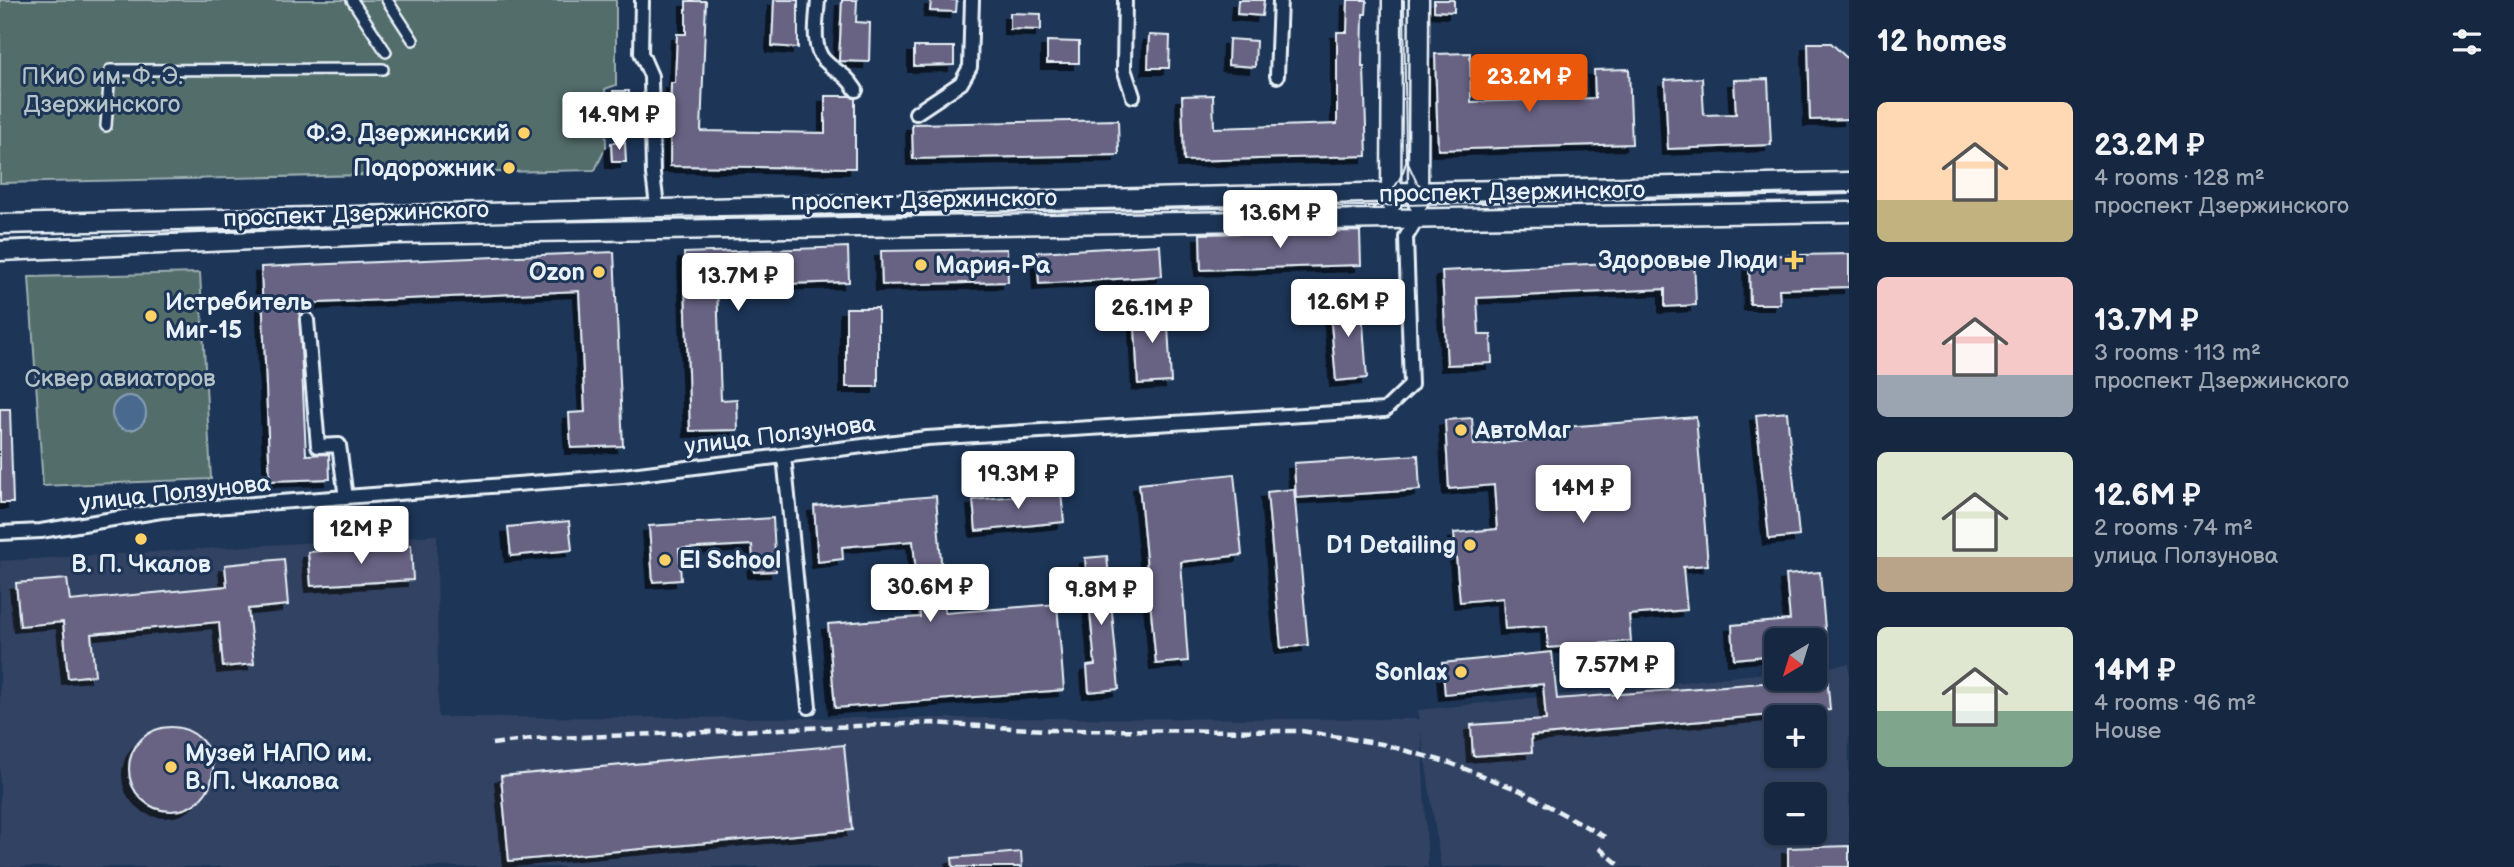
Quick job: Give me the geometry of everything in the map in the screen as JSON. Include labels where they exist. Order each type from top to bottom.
[{"type":"main road","points":[[1391,218],[1392,0]]},
{"type":"main road","points":[[1418,217],[1419,0]]},
{"type":"main road","name":"проспект Дзержинского","points":[[0,224],[657,206],[1849,182]]},
{"type":"main road","points":[[657,206],[659,229]]},
{"type":"main road","name":"проспект Дзержинского","points":[[0,251],[394,234],[1849,212]]},
{"type":"street","points":[[352,0],[386,52]]},
{"type":"street","points":[[387,0],[413,40]]},
{"type":"street","points":[[642,0],[641,53],[651,76],[653,174],[657,206]]},
{"type":"street","points":[[818,0],[817,46],[824,60],[846,75],[856,90]]},
{"type":"street","points":[[916,113],[961,83],[970,67],[972,0]]},
{"type":"street","points":[[1125,0],[1124,69],[1133,96]]},
{"type":"street","points":[[1278,76],[1280,0]]},
{"type":"street","points":[[106,127],[110,69],[383,69]]},
{"type":"street","points":[[1391,218],[1406,237],[1418,217]]},
{"type":"street","name":"улица Ползунова","points":[[0,533],[41,531],[161,511],[623,476],[927,438],[1385,410],[1411,385],[1406,237]]},
{"type":"street","points":[[307,320],[318,446],[339,445],[346,498]]},
{"type":"street","points":[[784,456],[809,707]]},
{"type":"shaded area","points":[[129,396],[141,401],[146,413],[141,425],[129,430],[117,425],[112,413],[117,401]]},
{"type":"shaded area","points":[[437,535],[438,717],[1419,719],[1418,710],[1764,673],[1764,691],[1827,691],[1827,667],[1849,664],[1849,867],[1441,867],[1421,731],[1428,867],[0,867],[0,561]]},
{"type":"green space","name":"ПКиО им. Ф. Э. Дзержинского","points":[[0,0],[616,0],[616,85],[605,89],[606,147],[595,170],[0,183]]},
{"type":"green space","name":"Сквер авиаторов","points":[[200,273],[211,479],[43,486],[29,277]]},
{"type":"building","points":[[774,0],[798,0],[798,48],[772,46]]},
{"type":"building","points":[[842,0],[857,0],[856,22],[870,23],[869,62],[839,61]]},
{"type":"building","points":[[931,0],[957,0],[956,12],[930,11]]},
{"type":"building","points":[[1238,0],[1264,0],[1262,16],[1237,14]]},
{"type":"building","points":[[1348,0],[1367,0],[1366,14],[1363,14],[1362,67],[1367,156],[1184,161],[1182,96],[1213,95],[1214,128],[1337,124],[1337,32],[1347,32]]},
{"type":"building","points":[[1434,0],[1454,0],[1454,12],[1434,11]]},
{"type":"building","points":[[686,1],[706,1],[701,131],[825,133],[825,96],[850,96],[855,99],[855,168],[670,166],[671,83],[675,83],[677,34],[686,34]]},
{"type":"building","points":[[1010,13],[1041,14],[1041,30],[1010,29]]},
{"type":"building","points":[[1149,35],[1170,36],[1169,68],[1148,68]]},
{"type":"building","points":[[1229,39],[1256,41],[1255,67],[1228,65]]},
{"type":"building","points":[[1047,41],[1079,42],[1079,63],[1047,63]]},
{"type":"building","points":[[1808,43],[1831,43],[1849,60],[1849,119],[1810,120]]},
{"type":"building","points":[[914,47],[954,47],[954,65],[914,66]]},
{"type":"building","points":[[1470,53],[1471,102],[1595,98],[1594,70],[1629,69],[1632,144],[1438,150],[1435,54]]},
{"type":"building","points":[[1702,78],[1704,115],[1736,114],[1734,80],[1768,79],[1771,145],[1668,149],[1665,80]]},
{"type":"building","points":[[613,91],[629,91],[629,115],[613,115]]},
{"type":"building","points":[[1118,120],[1119,155],[913,159],[912,124]]},
{"type":"building","points":[[625,142],[626,162],[612,162],[611,143]]},
{"type":"building","points":[[1360,231],[1361,265],[1201,270],[1200,234]]},
{"type":"building","points":[[1160,245],[1162,276],[1039,284],[1037,252]]},
{"type":"building","points":[[848,247],[849,282],[717,286],[721,400],[737,399],[738,430],[690,431],[684,253]]},
{"type":"building","points":[[1007,249],[1008,282],[882,285],[881,251]]},
{"type":"building","points":[[614,252],[623,446],[571,448],[569,413],[585,412],[579,291],[299,304],[306,455],[329,454],[330,479],[270,481],[261,267]]},
{"type":"building","points":[[1849,254],[1849,287],[1779,289],[1780,304],[1750,304],[1749,256]]},
{"type":"building","points":[[1694,259],[1696,305],[1665,307],[1665,289],[1477,298],[1479,335],[1491,335],[1492,363],[1447,365],[1442,271]]},
{"type":"building","points":[[1361,297],[1367,378],[1336,381],[1329,300]]},
{"type":"building","points":[[1167,306],[1171,382],[1138,384],[1134,308]]},
{"type":"building","points":[[846,308],[878,308],[878,387],[846,387]]},
{"type":"building","points":[[0,409],[10,409],[13,503],[0,503]]},
{"type":"building","points":[[1787,412],[1799,536],[1769,539],[1756,415]]},
{"type":"building","points":[[1696,417],[1708,565],[1683,567],[1687,610],[1629,615],[1631,641],[1548,648],[1547,626],[1505,629],[1503,598],[1460,602],[1454,533],[1497,529],[1494,485],[1449,489],[1445,420],[1472,418],[1474,445],[1526,441],[1525,430]]},
{"type":"building","points":[[1418,455],[1420,490],[1296,498],[1294,463]]},
{"type":"building","points":[[1234,474],[1242,555],[1181,562],[1188,661],[1156,664],[1139,484]]},
{"type":"building","points":[[1294,489],[1308,645],[1281,648],[1267,492]]},
{"type":"building","points":[[1061,492],[1064,522],[976,531],[973,500]]},
{"type":"building","points":[[936,496],[945,613],[1057,604],[1064,690],[835,708],[828,624],[920,617],[913,541],[842,547],[843,559],[818,562],[814,506]]},
{"type":"building","name":"El School","points":[[773,518],[776,571],[754,572],[752,545],[679,549],[681,580],[653,582],[649,526]]},
{"type":"building","points":[[569,521],[572,550],[511,556],[508,527]]},
{"type":"building","points":[[411,545],[413,580],[311,586],[308,552]]},
{"type":"building","points":[[1107,556],[1119,689],[1089,692],[1087,666],[1095,665],[1085,558]]},
{"type":"building","points":[[284,559],[288,605],[248,609],[254,664],[223,667],[219,622],[91,634],[95,675],[68,678],[63,622],[20,626],[16,583],[67,579],[70,601],[227,586],[225,565]]},
{"type":"building","points":[[1820,572],[1825,628],[1764,628],[1764,656],[1734,659],[1732,625],[1790,620],[1786,575]]},
{"type":"building","points":[[1552,652],[1557,699],[1764,683],[1764,691],[1827,691],[1827,675],[1830,710],[1827,710],[1827,705],[1764,705],[1764,716],[1531,736],[1532,752],[1473,756],[1471,725],[1546,720],[1543,684],[1445,694],[1442,663]]},
{"type":"building","name":"Музей НАПО им. В. П. Чкалова","points":[[163,727],[179,727],[195,734],[206,745],[213,761],[210,785],[201,799],[179,811],[163,811],[147,804],[136,793],[129,777],[129,761],[136,745],[147,734]]},
{"type":"building","points":[[844,745],[852,830],[509,861],[501,776]]},
{"type":"building","points":[[1849,846],[1849,867],[1788,867],[1788,848]]},
{"type":"building","points":[[1021,852],[1022,867],[953,867],[952,858]]},
{"type":"tram line","points":[[1404,0],[1406,159],[1417,183],[1445,202]]},
{"type":"tram line","points":[[1373,208],[1385,199],[1395,186],[1407,157]]},
{"type":"tram line","points":[[0,240],[657,217],[1364,206],[1849,194]]},
{"type":"railway","points":[[492,744],[532,739],[932,723],[1045,730],[1302,731],[1382,744],[1450,763],[1521,791],[1605,837]]},
{"type":"railway","points":[[1599,848],[1622,867]]},
{"type":"place","name":"Ф.Э. Дзержинский","points":[[524,133]]},
{"type":"place","name":"Подорожник","points":[[509,168]]},
{"type":"place","name":"Здоровые Люди","points":[[1794,260]]},
{"type":"place","name":"Мария-Ра","points":[[921,265]]},
{"type":"place","name":"Ozon","points":[[599,272]]},
{"type":"place","name":"Истребитель Миг-15","points":[[151,316]]},
{"type":"place","name":"АвтоМаг","points":[[1461,430]]},
{"type":"place","name":"В. П. Чкалов","points":[[141,539]]},
{"type":"place","name":"D1 Detailing","points":[[1470,545]]},
{"type":"place","name":"El School","points":[[665,560]]},
{"type":"place","name":"Sonlax","points":[[1461,672]]},
{"type":"place","name":"Музей НАПО им. В. П. Чкалова","points":[[171,767]]}]
